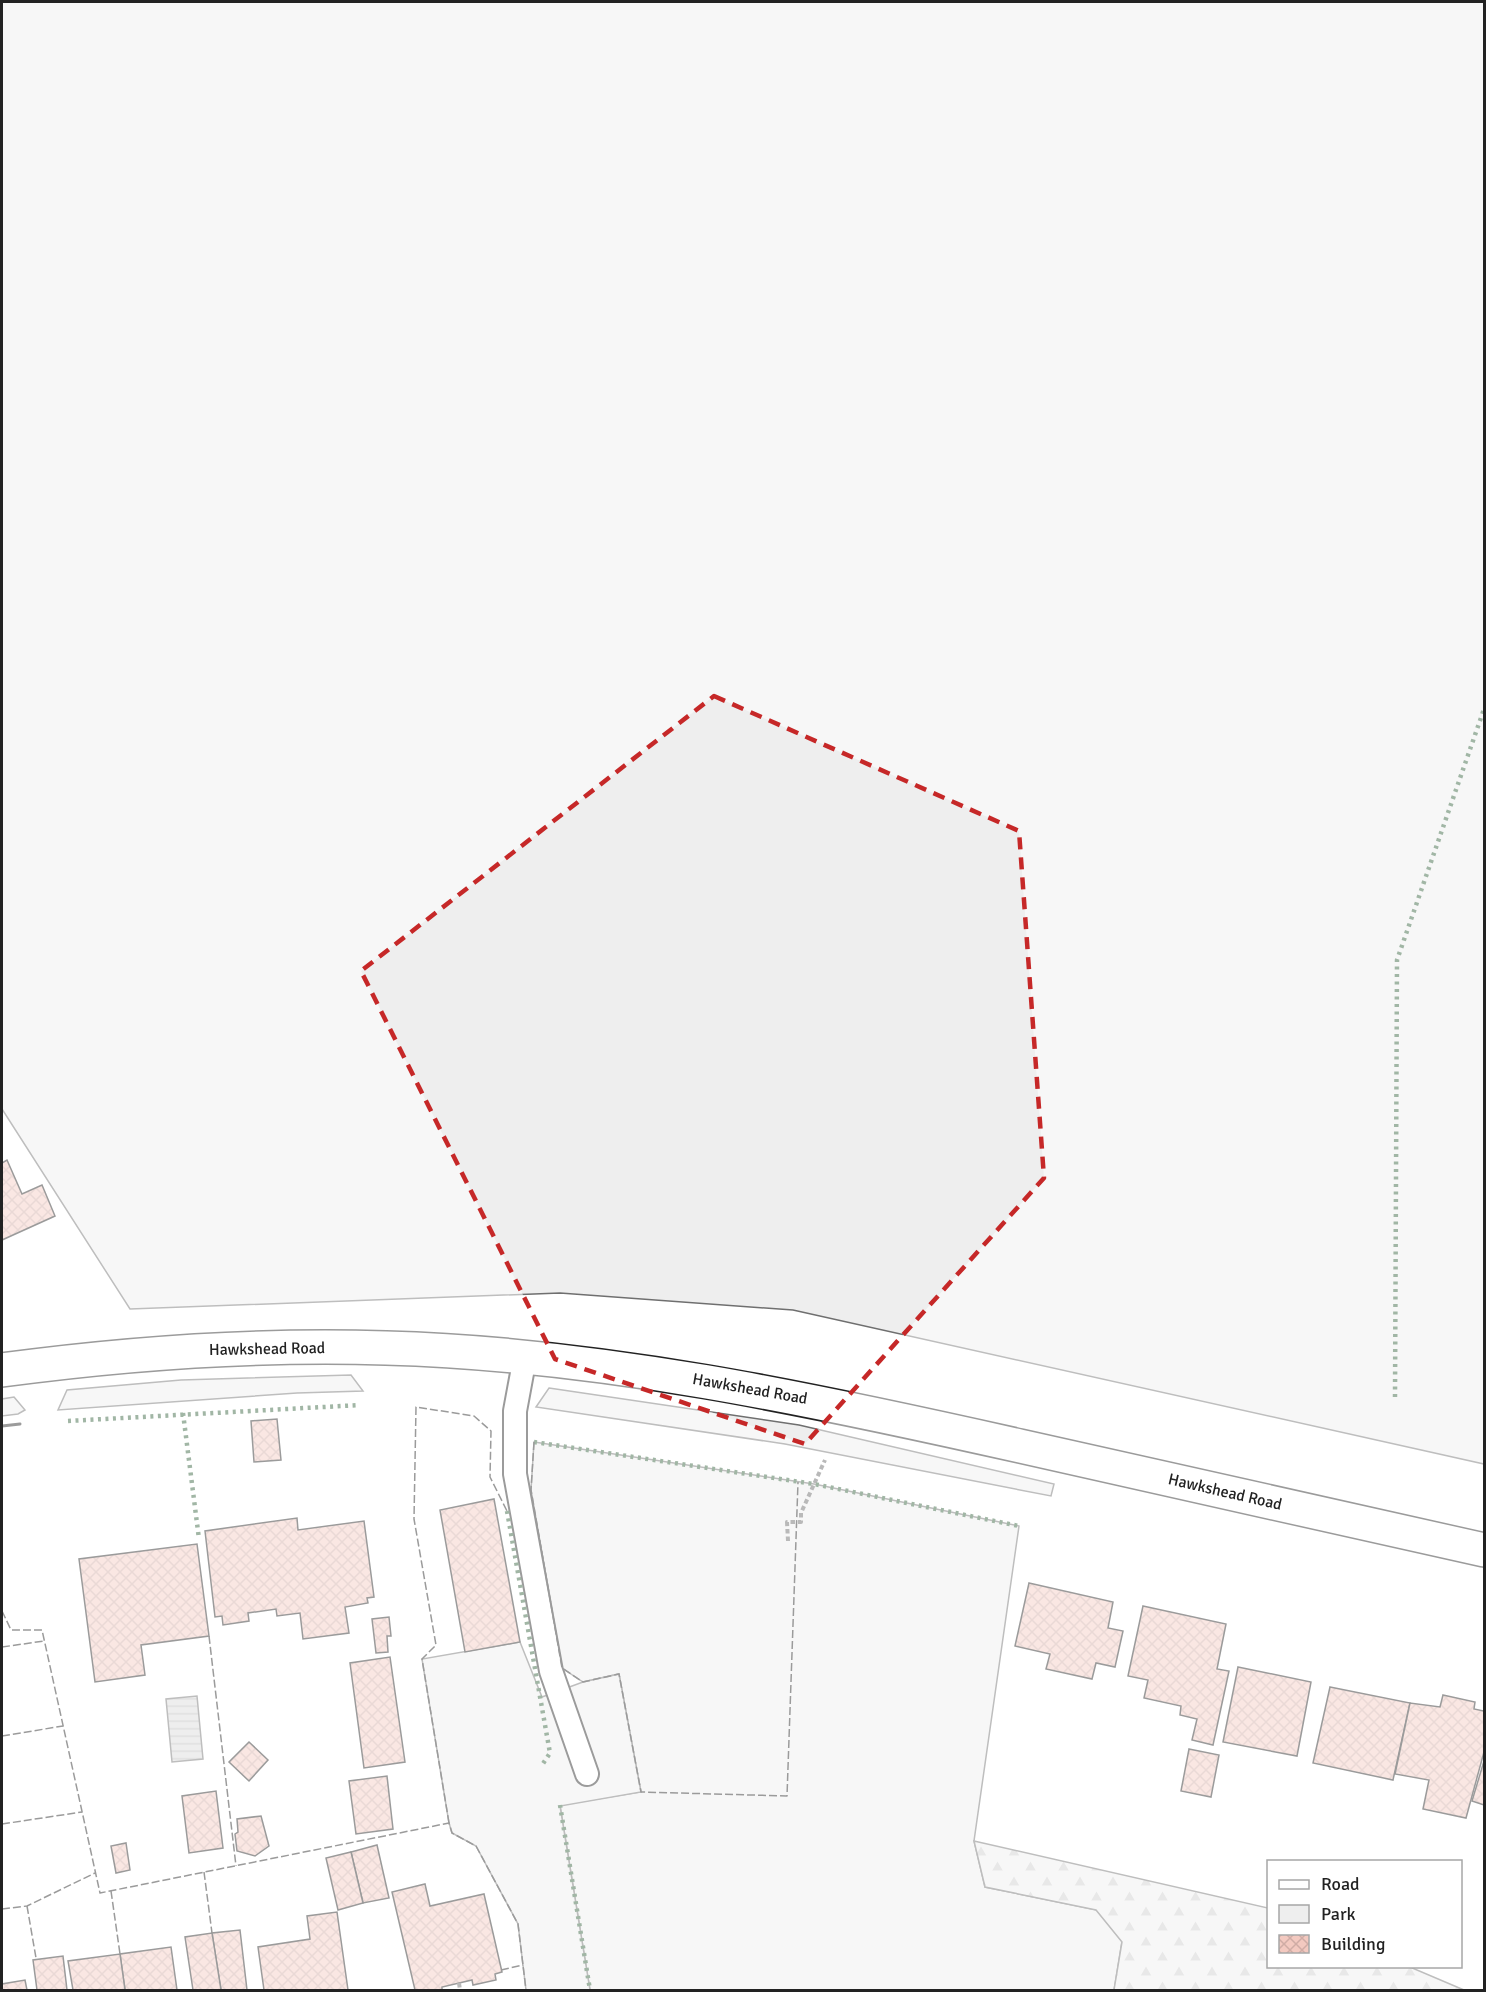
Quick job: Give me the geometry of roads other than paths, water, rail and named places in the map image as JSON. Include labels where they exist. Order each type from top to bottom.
[{"type":"street","name":"Hawkshead Road","points":[[2,1370],[219,1349],[386,1348],[525,1357],[681,1376],[834,1404],[1485,1550]]},
{"type":"lane","points":[[525,1357],[515,1411],[515,1474],[551,1671],[587,1774]]}]
